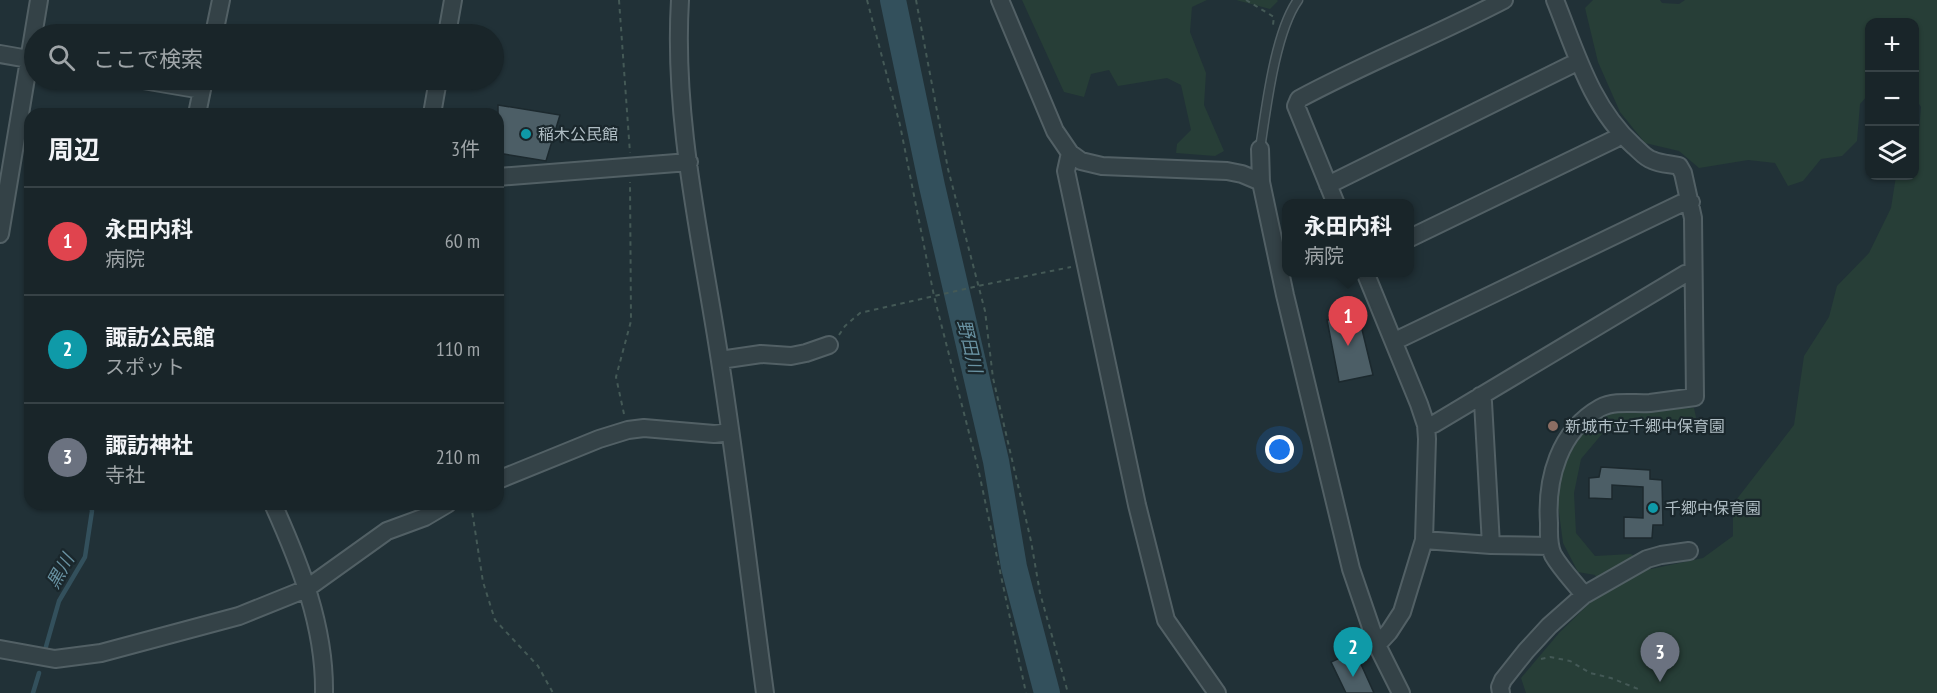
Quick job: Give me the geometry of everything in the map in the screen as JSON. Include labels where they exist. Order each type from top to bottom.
[{"type":"street","points":[[36,24],[39,0]]},
{"type":"street","points":[[216,24],[221,0]]},
{"type":"street","points":[[449,24],[453,0]]},
{"type":"street","points":[[680,0],[678,28],[682,115],[720,360],[765,693]]},
{"type":"street","points":[[1000,0],[1055,131],[1070,153],[1081,161],[1102,166],[1227,171],[1261,182]]},
{"type":"street","points":[[1334,199],[1296,106],[1299,99],[1504,0]]},
{"type":"street","points":[[1555,0],[1594,96],[1620,133],[1653,161],[1679,166],[1691,202],[1693,218],[1695,396],[1649,403],[1614,404],[1601,408],[1574,428],[1550,479],[1547,501],[1550,546],[1554,556],[1584,595]]},
{"type":"street","points":[[0,54],[24,58]]},
{"type":"street","points":[[1328,185],[1579,61]]},
{"type":"street","points":[[0,234],[26,90]]},
{"type":"street","points":[[198,108],[202,90]]},
{"type":"street","points":[[433,108],[436,90]]},
{"type":"street","points":[[1414,236],[1615,139],[1620,133]]},
{"type":"street","points":[[1260,149],[1261,182],[1282,277]]},
{"type":"street","points":[[1070,153],[1066,171],[1085,264],[1137,505],[1166,620],[1217,693]]},
{"type":"street","points":[[504,176],[689,162]]},
{"type":"street","points":[[1395,341],[1682,203],[1691,202]]},
{"type":"street","points":[[1426,425],[1434,424],[1685,274],[1693,272]]},
{"type":"street","points":[[1282,277],[1351,569],[1377,645],[1401,693]]},
{"type":"street","points":[[1367,277],[1395,341],[1426,425],[1424,540],[1402,612],[1377,645]]},
{"type":"street","points":[[720,360],[761,354],[791,356],[829,345]]},
{"type":"street","points":[[1480,396],[1483,402],[1491,545]]},
{"type":"street","points":[[504,478],[599,439],[628,430],[644,428],[714,434],[730,432]]},
{"type":"street","points":[[276,510],[295,553],[315,615],[324,664],[324,693]]},
{"type":"street","points":[[0,649],[55,659],[101,653],[239,616],[306,589],[387,531],[425,518],[438,510]]},
{"type":"street","points":[[1424,540],[1491,545],[1550,546]]},
{"type":"street","points":[[1501,693],[1500,687],[1503,680],[1518,662],[1549,626],[1584,595],[1647,559],[1689,551]]},
{"type":"lane","points":[[1260,149],[1281,40],[1292,9],[1298,0]]},
{"type":"path","points":[[619,0],[630,166],[631,321],[616,377],[628,430]]},
{"type":"path","points":[[867,0],[900,125],[934,296],[981,480],[1026,693]]},
{"type":"path","points":[[916,0],[948,169],[985,311],[993,378],[1032,541],[1040,593],[1068,693]]},
{"type":"path","points":[[829,345],[860,313],[1085,264]]},
{"type":"path","points":[[472,510],[483,582],[495,620],[538,666],[553,693]]},
{"type":"path","points":[[1518,662],[1550,657],[1570,661],[1590,674],[1611,678],[1638,689]]},
{"type":"green space","points":[[1022,0],[1207,0],[1192,7],[1190,32],[1206,73],[1204,105],[1224,151],[1215,156],[1176,153],[1177,144],[1191,130],[1181,85],[1167,78],[1118,86],[1109,70],[1091,74],[1084,97],[1064,92]]},
{"type":"green space","points":[[1236,0],[1277,0],[1278,1],[1270,9]]},
{"type":"green space","points":[[1593,0],[1660,0],[1662,3],[1679,4],[1685,0],[1937,0],[1937,693],[1526,693],[1521,678],[1559,633],[1602,591],[1595,575],[1578,572],[1563,543],[1557,497],[1565,462],[1584,430],[1607,412],[1694,408],[1697,422],[1640,423],[1607,428],[1581,459],[1574,493],[1576,533],[1595,556],[1631,554],[1651,569],[1703,558],[1733,536],[1733,504],[1794,425],[1804,356],[1829,317],[1837,286],[1869,253],[1891,208],[1895,180],[1919,180],[1921,107],[1919,104],[1919,18],[1865,18],[1865,98],[1860,104],[1857,141],[1842,156],[1821,159],[1803,181],[1788,186],[1775,163],[1748,160],[1699,168],[1679,151],[1645,143],[1620,112],[1598,62],[1585,8]]},
{"type":"building","name":"稲木公民館","points":[[498,105],[560,115],[546,161],[504,154],[504,108],[498,108]]},
{"type":"building","points":[[1359,317],[1373,375],[1339,382],[1327,320]]},
{"type":"building","name":"千郷中保育園","points":[[1601,467],[1650,470],[1650,479],[1662,480],[1663,525],[1653,525],[1652,538],[1624,538],[1624,517],[1643,518],[1643,487],[1612,485],[1612,499],[1589,498],[1589,478],[1599,477]]},
{"type":"building","points":[[1355,651],[1374,693],[1346,693],[1331,662]]},
{"type":"waterway","name":"野田川","points":[[893,0],[932,186],[996,461],[1014,567],[1047,693]]},
{"type":"waterway","name":"黒川","points":[[45,650],[59,601],[85,557],[92,510]]},
{"type":"waterway","name":"黒川","points":[[33,693],[39,673]]},
{"type":"place","name":"稲木公民館","points":[[526,134]]},
{"type":"place","name":"永田内科","points":[[1348,346]]},
{"type":"place","name":"新城市立千郷中保育園","points":[[1553,426]]},
{"type":"place","name":"千郷中保育園","points":[[1653,508]]},
{"type":"place","name":"諏訪公民館","points":[[1353,677]]},
{"type":"place","name":"諏訪神社","points":[[1660,682]]}]
